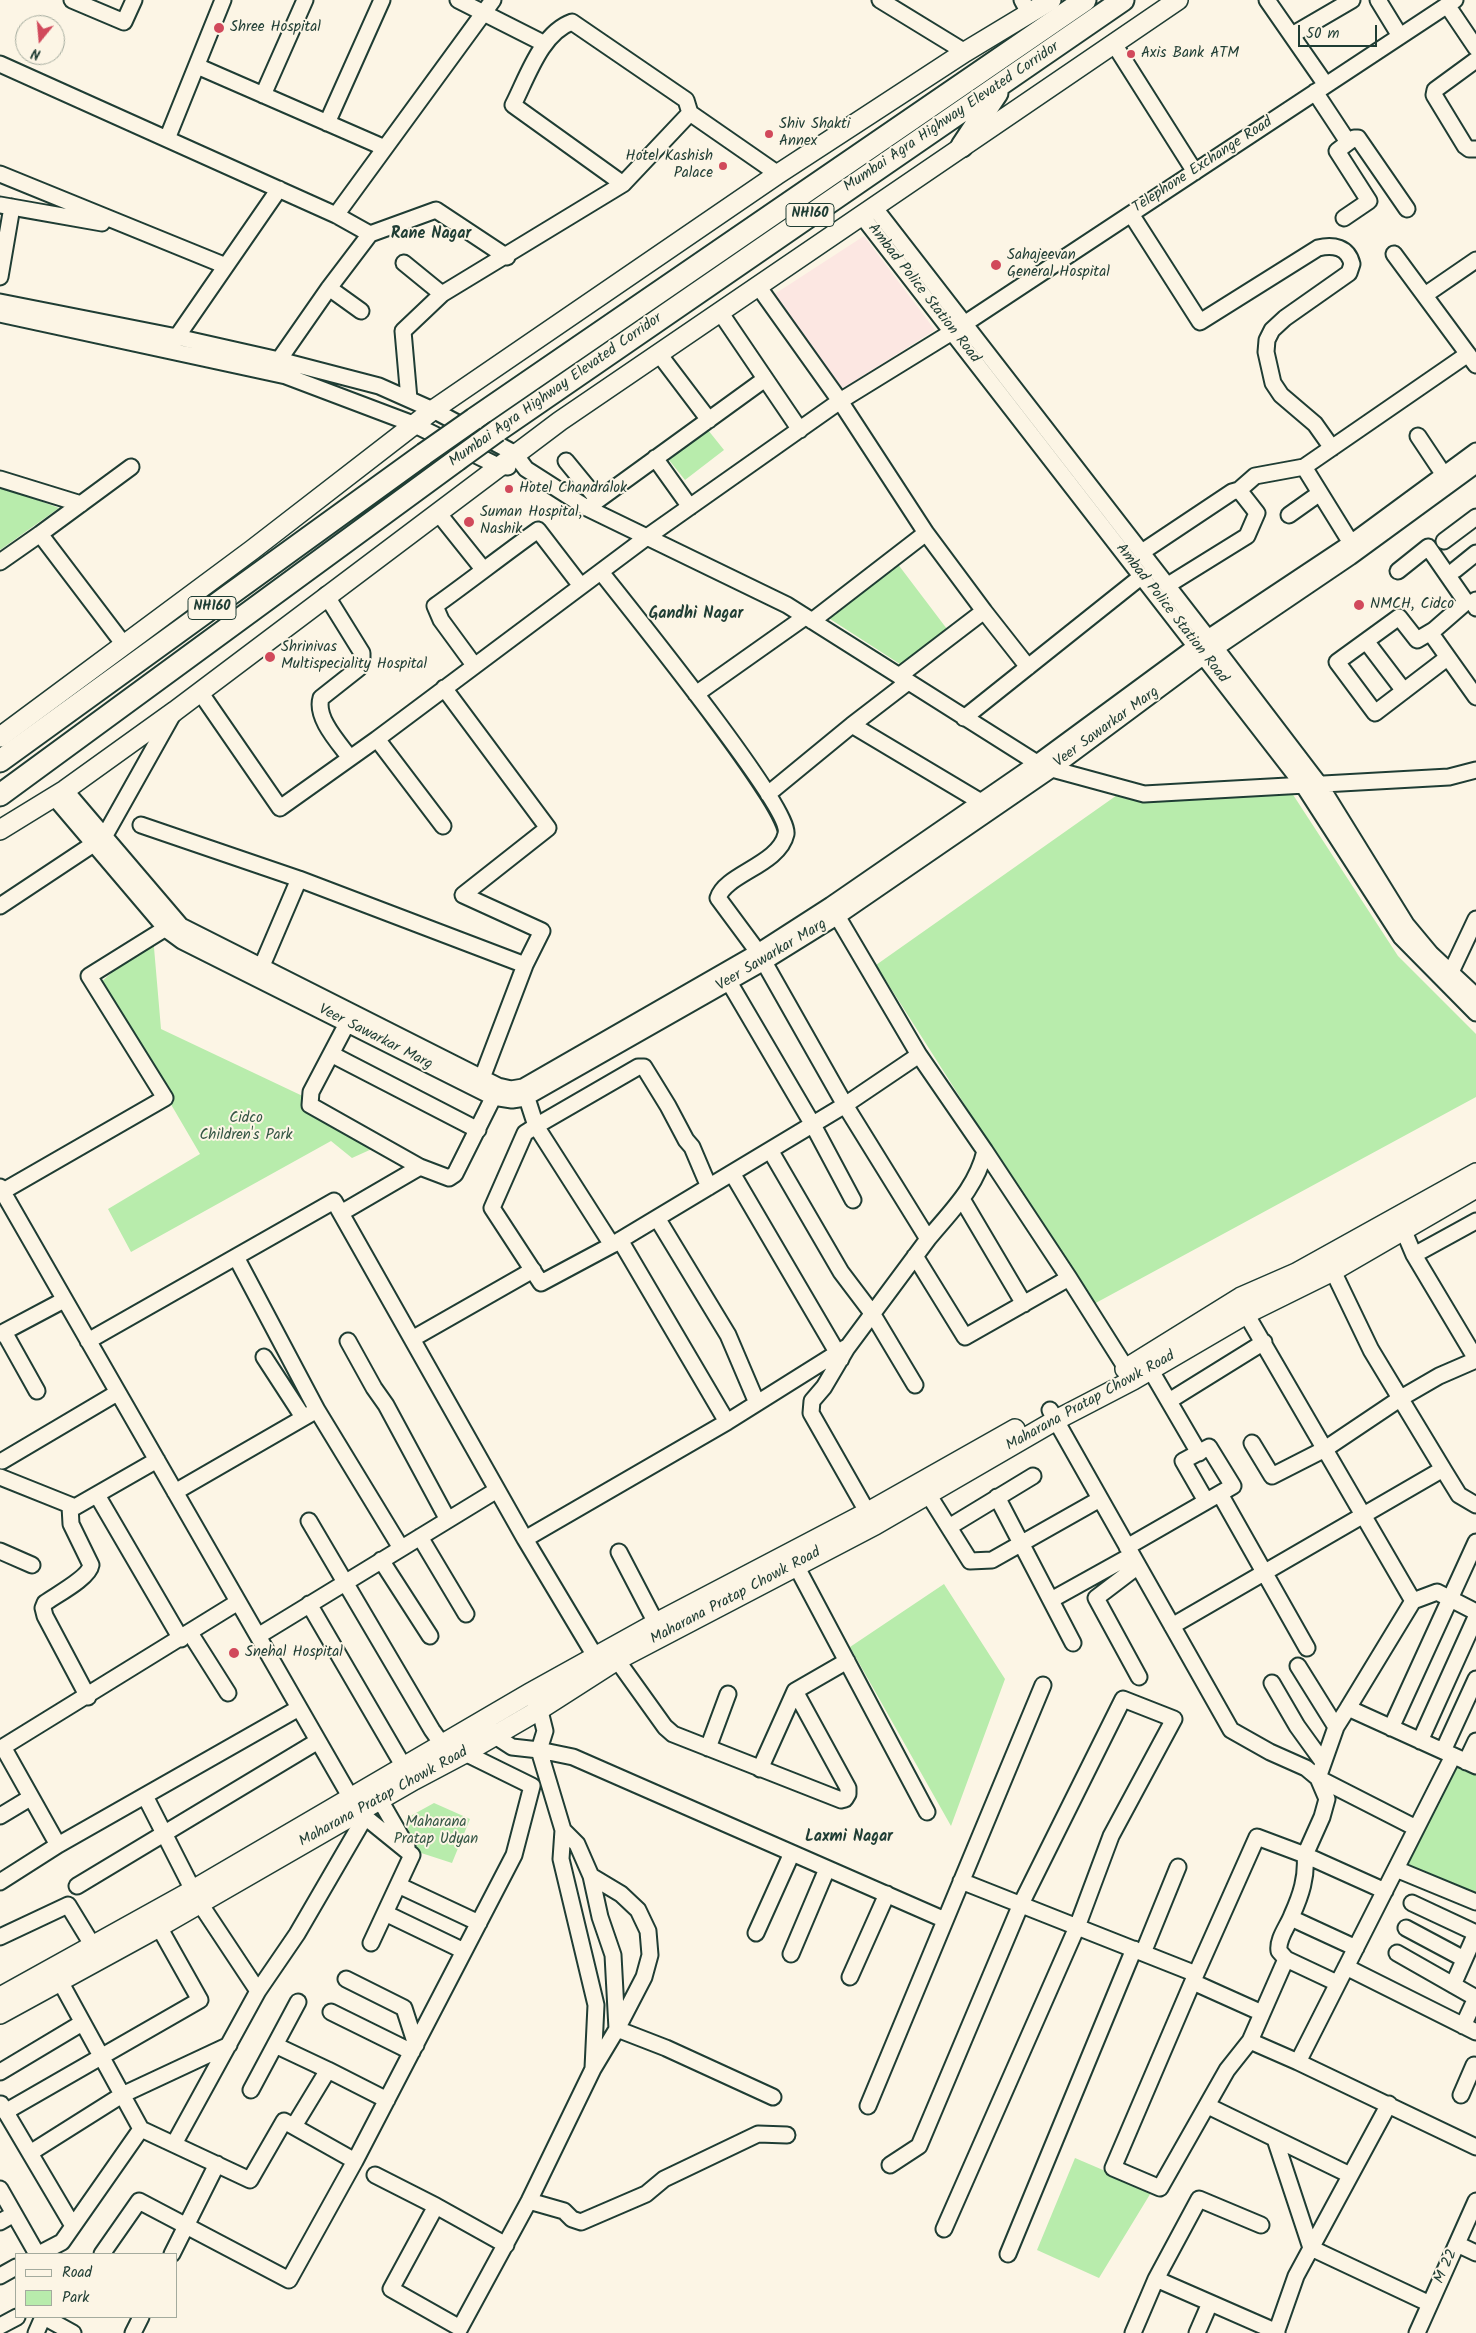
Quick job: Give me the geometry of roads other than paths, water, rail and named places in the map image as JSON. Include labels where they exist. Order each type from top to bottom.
[{"type":"highway","name":"Mumbai Agra Highway Elevated Corridor","points":[[0,761],[424,454],[873,144],[1086,0]]},
{"type":"highway","name":"Mumbai Agra Highway Elevated Corridor","points":[[0,794],[457,460],[1122,0]]},
{"type":"highway","points":[[962,146],[1004,82]]},
{"type":"main road","points":[[0,737],[252,550],[413,424],[778,174],[965,52],[1025,7],[1051,0]]},
{"type":"main road","points":[[0,830],[60,793],[175,711],[326,595],[439,514],[514,453],[1178,0]]},
{"type":"main road","name":"Maharana Pratap Chowk Road","points":[[358,1809],[404,1767],[530,1693],[605,1661],[872,1519],[1053,1415],[1129,1374],[1296,1273],[1476,1173]]},
{"type":"main road","name":"Maharana Pratap Chowk Road","points":[[1129,1374],[1150,1369],[1242,1307],[1333,1271],[1402,1229],[1476,1188]]},
{"type":"main road","name":"Maharana Pratap Chowk Road","points":[[872,1519],[928,1494],[1053,1415]]},
{"type":"main road","name":"Maharana Pratap Chowk Road","points":[[0,2014],[56,1975],[93,1946],[196,1896],[358,1809],[380,1800],[539,1710],[656,1623],[793,1560]]},
{"type":"main road","name":"Maharana Pratap Chowk Road","points":[[0,1997],[56,1975],[159,1926],[196,1896]]},
{"type":"street","points":[[72,0],[124,22],[134,0]]},
{"type":"street","points":[[167,139],[224,0]]},
{"type":"street","points":[[263,95],[305,0]]},
{"type":"street","points":[[327,123],[382,0]]},
{"type":"street","points":[[458,0],[488,6],[545,44]]},
{"type":"street","points":[[880,0],[965,52]]},
{"type":"street","points":[[1267,0],[1292,35],[1348,142]]},
{"type":"street","points":[[1292,35],[1352,0]]},
{"type":"street","points":[[1378,0],[1400,36]]},
{"type":"street","points":[[1451,3],[1476,48]]},
{"type":"street","name":"Telephone Exchange Road","points":[[200,692],[280,808],[377,739],[647,537],[840,401],[958,328],[1451,3]]},
{"type":"street","points":[[336,215],[488,6]]},
{"type":"street","points":[[623,184],[513,105],[545,44],[564,25],[572,22],[686,100],[690,113],[778,174]]},
{"type":"street","points":[[1114,44],[1195,172]]},
{"type":"street","points":[[1476,60],[1434,92],[1435,97],[1465,146],[1469,149],[1476,149]]},
{"type":"street","points":[[0,64],[336,215],[370,234]]},
{"type":"street","points":[[197,66],[385,148]]},
{"type":"street","points":[[409,399],[403,330],[442,294],[507,257],[623,184],[690,113]]},
{"type":"street","points":[[1344,218],[1369,202],[1338,153],[1338,149],[1354,138],[1358,138],[1406,209]]},
{"type":"street","points":[[0,174],[226,266]]},
{"type":"street","points":[[167,350],[279,189]]},
{"type":"street","points":[[0,277],[6,206],[131,228]]},
{"type":"street","points":[[275,366],[329,288],[370,234],[436,210],[507,257]]},
{"type":"street","name":"Ambad Police Station Road","points":[[868,212],[958,328],[1142,576],[1206,647],[1320,785],[1406,924],[1450,972],[1476,996]]},
{"type":"street","points":[[1131,214],[1200,322],[1318,248],[1334,246],[1347,253],[1352,264],[1349,273],[1285,318],[1272,330],[1267,340],[1266,352],[1273,383],[1281,395],[1314,424],[1332,448]]},
{"type":"street","points":[[1142,552],[1232,492],[1239,490],[1255,476],[1304,467],[1473,357],[1425,295],[1417,288],[1394,254]]},
{"type":"street","points":[[1425,295],[1476,260]]},
{"type":"street","points":[[404,263],[442,294]]},
{"type":"street","points":[[758,286],[840,401],[926,533],[1028,667]]},
{"type":"street","points":[[329,288],[361,311]]},
{"type":"street","points":[[0,302],[177,337],[275,366],[286,376],[413,424],[498,466],[526,469],[592,504],[647,537],[787,605],[964,718],[1037,763],[1052,769],[1144,794],[1303,784],[1320,785],[1449,778],[1476,780]]},
{"type":"street","points":[[720,312],[800,430]]},
{"type":"street","points":[[0,314],[167,350],[275,366],[379,386],[433,410],[514,453],[526,469]]},
{"type":"street","name":"Ambad Police Station Road","points":[[958,328],[1168,585],[1206,647],[1303,784],[1400,937],[1476,1013]]},
{"type":"street","points":[[659,354],[709,420]]},
{"type":"street","points":[[592,504],[765,379]]},
{"type":"street","points":[[1418,436],[1444,475]]},
{"type":"street","name":"Veer Sawarkar Marg","points":[[1314,575],[1351,543],[1476,451]]},
{"type":"street","points":[[655,458],[690,507]]},
{"type":"street","points":[[566,461],[592,504]]},
{"type":"street","name":"Veer Sawarkar Marg","points":[[835,910],[980,802],[1476,465]]},
{"type":"street","points":[[0,562],[131,467]]},
{"type":"street","points":[[1304,467],[1351,543]]},
{"type":"street","points":[[0,478],[81,504]]},
{"type":"street","points":[[1168,585],[1248,536],[1257,513],[1239,490]]},
{"type":"street","points":[[1289,515],[1320,493]]},
{"type":"street","points":[[439,514],[483,569]]},
{"type":"street","points":[[1444,541],[1474,522]]},
{"type":"street","points":[[474,665],[441,620],[435,606],[474,579],[483,569],[538,530],[582,586]]},
{"type":"street","points":[[696,694],[808,619],[926,533]]},
{"type":"street","points":[[40,534],[124,646]]},
{"type":"street","points":[[1398,571],[1428,547],[1465,603],[1434,630],[1417,640],[1399,617],[1338,662],[1375,713],[1447,658]]},
{"type":"street","points":[[1455,570],[1476,553]]},
{"type":"street","points":[[601,572],[696,694],[768,794],[786,826],[785,838],[772,855],[729,885],[718,898],[761,957],[845,1106],[928,1239]]},
{"type":"street","points":[[964,718],[1142,576]]},
{"type":"street","points":[[326,595],[362,653],[362,662],[359,668],[321,698],[319,706],[326,725],[350,758]]},
{"type":"street","points":[[1476,600],[1473,602],[1476,608]]},
{"type":"street","points":[[768,794],[852,725],[984,611]]},
{"type":"street","points":[[1434,630],[1432,635],[1476,698]]},
{"type":"street","points":[[1366,641],[1404,691]]},
{"type":"street","name":"Veer Sawarkar Marg","points":[[524,1093],[761,957],[1052,769],[1206,647]]},
{"type":"street","points":[[444,688],[548,828],[463,894],[542,931],[525,965],[482,1078]]},
{"type":"street","points":[[0,906],[99,840],[175,711]]},
{"type":"street","points":[[852,725],[980,802]]},
{"type":"street","points":[[377,739],[443,826]]},
{"type":"street","points":[[1449,778],[1476,770]]},
{"type":"street","name":"Veer Sawarkar Marg","points":[[60,793],[99,840],[166,928],[182,941],[259,973],[496,1092],[511,1089],[524,1093],[729,982],[761,957]]},
{"type":"street","points":[[141,825],[299,879],[525,965]]},
{"type":"street","name":"Veer Sawarkar Marg","points":[[99,840],[177,923],[259,973]]},
{"type":"street","points":[[259,973],[299,879]]},
{"type":"street","points":[[835,910],[919,1055],[1069,1278],[1129,1374]]},
{"type":"street","points":[[1450,972],[1476,919]]},
{"type":"street","points":[[166,928],[89,976],[164,1098],[1,1191],[358,1809],[412,1854]]},
{"type":"street","points":[[729,982],[813,1125],[853,1200]]},
{"type":"street","points":[[350,1018],[311,1092],[312,1107],[420,1167],[449,1178],[455,1174],[496,1092]]},
{"type":"street","name":"Veer Sawarkar Marg","points":[[350,1018],[482,1078],[496,1092]]},
{"type":"street","points":[[331,1054],[478,1130]]},
{"type":"street","points":[[709,1187],[692,1147],[686,1140],[668,1106],[644,1067],[638,1067],[536,1126],[524,1136],[492,1208],[542,1283],[616,1242],[709,1187],[770,1150],[845,1106],[919,1055]]},
{"type":"street","points":[[524,1093],[536,1126],[616,1242],[727,1422]]},
{"type":"street","points":[[770,1150],[841,1272],[872,1313],[915,1385]]},
{"type":"street","points":[[872,1519],[811,1413],[812,1401],[824,1387],[842,1353],[928,1239],[971,1188],[982,1165],[985,1151]]},
{"type":"street","points":[[341,1213],[420,1167]]},
{"type":"street","points":[[732,1173],[842,1353]]},
{"type":"street","points":[[962,1199],[1024,1304]]},
{"type":"street","points":[[88,1341],[334,1201],[525,1540],[605,1661],[665,1727],[674,1734],[760,1769],[841,1800],[845,1799],[848,1794],[848,1788],[795,1691]]},
{"type":"street","points":[[657,1218],[728,1335],[758,1403]]},
{"type":"street","points":[[1414,1255],[1476,1221]]},
{"type":"street","points":[[1252,1443],[1272,1476],[1325,1449],[1400,1398],[1439,1376],[1476,1360],[1414,1255],[1402,1229]]},
{"type":"street","points":[[915,1256],[965,1337],[1069,1278]]},
{"type":"street","points":[[236,1257],[317,1410],[401,1548]]},
{"type":"street","points":[[412,1339],[533,1270]]},
{"type":"street","points":[[1333,1271],[1371,1350],[1443,1469],[1459,1495],[1476,1505]]},
{"type":"street","points":[[37,1391],[2,1333],[64,1300]]},
{"type":"street","points":[[1242,1307],[1264,1342],[1412,1601]]},
{"type":"street","points":[[348,1341],[374,1388],[386,1405],[448,1520]]},
{"type":"street","points":[[1169,1401],[1264,1342]]},
{"type":"street","points":[[525,1540],[842,1353]]},
{"type":"street","points":[[264,1357],[304,1417]]},
{"type":"street","points":[[1150,1369],[1198,1453]]},
{"type":"street","points":[[2,1461],[117,1393]]},
{"type":"street","points":[[175,1492],[317,1410]]},
{"type":"street","points":[[1053,1415],[1231,1730],[1270,1752],[1306,1768],[1318,1778],[1416,1828]]},
{"type":"street","points":[[1051,1600],[1133,1556],[1206,1501],[1233,1486],[1209,1447],[1183,1461],[1206,1501]]},
{"type":"street","points":[[0,1477],[70,1506],[79,1506],[156,1460]]},
{"type":"street","points":[[1172,1626],[1443,1469]]},
{"type":"street","points":[[949,1527],[1033,1476]]},
{"type":"street","points":[[258,1636],[497,1490]]},
{"type":"street","points":[[928,1494],[970,1561],[992,1560],[1100,1499]]},
{"type":"street","points":[[1220,1494],[1307,1648]]},
{"type":"street","points":[[97,1495],[185,1636],[228,1694]]},
{"type":"street","points":[[997,1497],[1073,1643]]},
{"type":"street","points":[[70,1506],[71,1524],[91,1565],[91,1569],[45,1603],[43,1608],[45,1616],[88,1697]]},
{"type":"street","points":[[309,1521],[442,1744]]},
{"type":"street","points":[[420,1536],[466,1614]]},
{"type":"street","points":[[1391,1728],[1476,1542]]},
{"type":"street","points":[[0,1551],[32,1565]]},
{"type":"street","points":[[619,1552],[656,1623]]},
{"type":"street","points":[[1133,1556],[1096,1598],[1139,1677]]},
{"type":"street","points":[[381,1560],[430,1636]]},
{"type":"street","points":[[793,1560],[927,1812]]},
{"type":"street","points":[[1337,1983],[1286,1959],[1278,1948],[1307,1872],[1305,1855],[1322,1817],[1326,1799],[1318,1778],[1336,1727],[1412,1601],[1437,1592],[1476,1612]]},
{"type":"street","points":[[58,1845],[2,1748],[88,1697],[238,1602]]},
{"type":"street","points":[[309,1604],[404,1767]]},
{"type":"street","points":[[1420,1741],[1476,1616]]},
{"type":"street","points":[[760,1769],[795,1691],[847,1661]]},
{"type":"street","points":[[1298,1666],[1336,1727]]},
{"type":"street","points":[[1460,1759],[1476,1679]]},
{"type":"street","points":[[1272,1684],[1297,1726],[1323,1762]]},
{"type":"street","points":[[868,2106],[1043,1685]]},
{"type":"street","points":[[530,1693],[539,1710],[545,1731],[539,1750],[563,1830],[561,1859],[596,2005],[593,2069]]},
{"type":"street","points":[[708,1748],[728,1694]]},
{"type":"street","points":[[890,2165],[919,2146],[1021,1904],[1124,1699],[1174,1719],[1111,1836],[1077,1926],[944,2229]]},
{"type":"street","points":[[0,1882],[58,1845],[299,1708]]},
{"type":"street","points":[[1348,1708],[1460,1759]]},
{"type":"street","points":[[495,1736],[512,1747],[573,1757],[945,1920]]},
{"type":"street","points":[[77,1886],[318,1741]]},
{"type":"street","points":[[1298,2062],[1416,1828],[1460,1759],[1476,1741]]},
{"type":"street","points":[[103,2253],[138,2201],[289,2280],[355,2161],[514,1855],[532,1786],[465,1753]]},
{"type":"street","points":[[145,1796],[196,1896],[258,1991]]},
{"type":"street","points":[[0,1816],[30,1798]]},
{"type":"street","points":[[380,1800],[412,1854]]},
{"type":"street","points":[[174,2144],[258,1991],[297,1934],[358,1809]]},
{"type":"street","points":[[563,1830],[577,1844],[591,1876],[600,1916],[613,1954],[617,2030]]},
{"type":"street","points":[[1286,1959],[1250,2041],[1226,2070],[1208,2106],[1160,2188],[1113,2168],[1257,1837],[1305,1855],[1385,1891]]},
{"type":"street","points":[[756,1934],[792,1853]]},
{"type":"street","points":[[371,1943],[412,1854]]},
{"type":"street","points":[[1008,2254],[1139,1951],[1178,1867]]},
{"type":"street","points":[[791,1954],[827,1868]]},
{"type":"street","points":[[1396,1869],[1476,1902]]},
{"type":"street","points":[[436,2206],[391,2288],[460,2328],[529,2201],[593,2069],[617,2030],[644,1977],[650,1955],[648,1930],[638,1910],[621,1894],[591,1876]]},
{"type":"street","points":[[961,1881],[1139,1951],[1262,2013]]},
{"type":"street","points":[[398,1885],[479,1923]]},
{"type":"street","points":[[850,1977],[887,1894]]},
{"type":"street","points":[[1412,1903],[1476,1933],[1453,1985]]},
{"type":"street","points":[[0,1937],[68,1905],[93,1946]]},
{"type":"street","points":[[385,1913],[464,1951]]},
{"type":"street","points":[[1291,1918],[1356,1948]]},
{"type":"street","points":[[73,2226],[3,2108],[101,2057],[200,2000],[159,1926]]},
{"type":"street","points":[[1406,1928],[1464,1959]]},
{"type":"street","points":[[1346,1967],[1469,2029],[1476,1998],[1397,1953]]},
{"type":"street","points":[[56,1975],[141,2129],[250,2180],[284,2121],[355,2161]]},
{"type":"street","points":[[346,1979],[404,2008],[414,2048]]},
{"type":"street","points":[[251,2090],[298,2002]]},
{"type":"street","points":[[331,2012],[414,2048]]},
{"type":"street","points":[[0,2072],[82,2023]]},
{"type":"street","points":[[617,2030],[666,2048],[773,2096]]},
{"type":"street","points":[[1250,2041],[1389,2104],[1476,2147]]},
{"type":"street","points":[[275,2044],[387,2100]]},
{"type":"street","points":[[30,2153],[122,2095],[228,2045]]},
{"type":"street","points":[[1461,2095],[1475,2063]]},
{"type":"street","points":[[294,2126],[328,2070]]},
{"type":"street","points":[[1156,2279],[1277,2332],[1296,2276],[1389,2104]]},
{"type":"street","points":[[1208,2106],[1350,2175]]},
{"type":"street","points":[[40,2253],[62,2242],[141,2129]]},
{"type":"street","points":[[529,2201],[564,2211],[572,2219],[581,2222],[646,2194],[664,2179],[758,2134],[787,2136]]},
{"type":"street","points":[[1275,2139],[1311,2248],[1430,2304]]},
{"type":"street","points":[[173,2253],[217,2164]]},
{"type":"street","points":[[375,2175],[506,2245]]},
{"type":"street","points":[[0,2189],[37,2253]]},
{"type":"street","points":[[1133,2333],[1156,2279],[1199,2199],[1262,2226]]},
{"type":"street","name":"M 22","points":[[1420,2332],[1430,2304],[1476,2201]]},
{"type":"street","points":[[0,2222],[14,2214]]},
{"type":"street","points":[[1457,2244],[1476,2253]]},
{"type":"street","points":[[1197,2333],[1210,2302]]},
{"type":"street","points":[[0,2326],[15,2318]]},
{"type":"street","points":[[36,2333],[50,2318],[73,2333]]},
{"type":"street","points":[[133,2333],[140,2318]]},
{"type":"place","name":"Shree Hospital","points":[[219,28]]},
{"type":"place","name":"Axis Bank ATM","points":[[1131,54]]},
{"type":"place","name":"Shiv Shakti Annex","points":[[769,134]]},
{"type":"place","name":"Hotel Kashish Palace","points":[[723,166]]},
{"type":"place","name":"Sahajeevan General Hospital","points":[[996,265]]},
{"type":"place","name":"Hotel Chandralok","points":[[509,489]]},
{"type":"place","name":"Suman Hospital, Nashik","points":[[469,522]]},
{"type":"place","name":"NMCH, Cidco","points":[[1359,605]]},
{"type":"place","name":"Shrinivas Multispeciality Hospital","points":[[270,657]]},
{"type":"place","name":"Snehal Hospital","points":[[234,1653]]},
{"type":"district","name":"Rane Nagar","points":[[431,235]]},
{"type":"district","name":"Gandhi Nagar","points":[[696,615]]},
{"type":"district","name":"Laxmi Nagar","points":[[849,1838]]},
{"type":"park label","name":"Cidco Children's Park","points":[[246,1128]]},
{"type":"park label","name":"Maharana Pratap Udyan","points":[[436,1832]]}]
